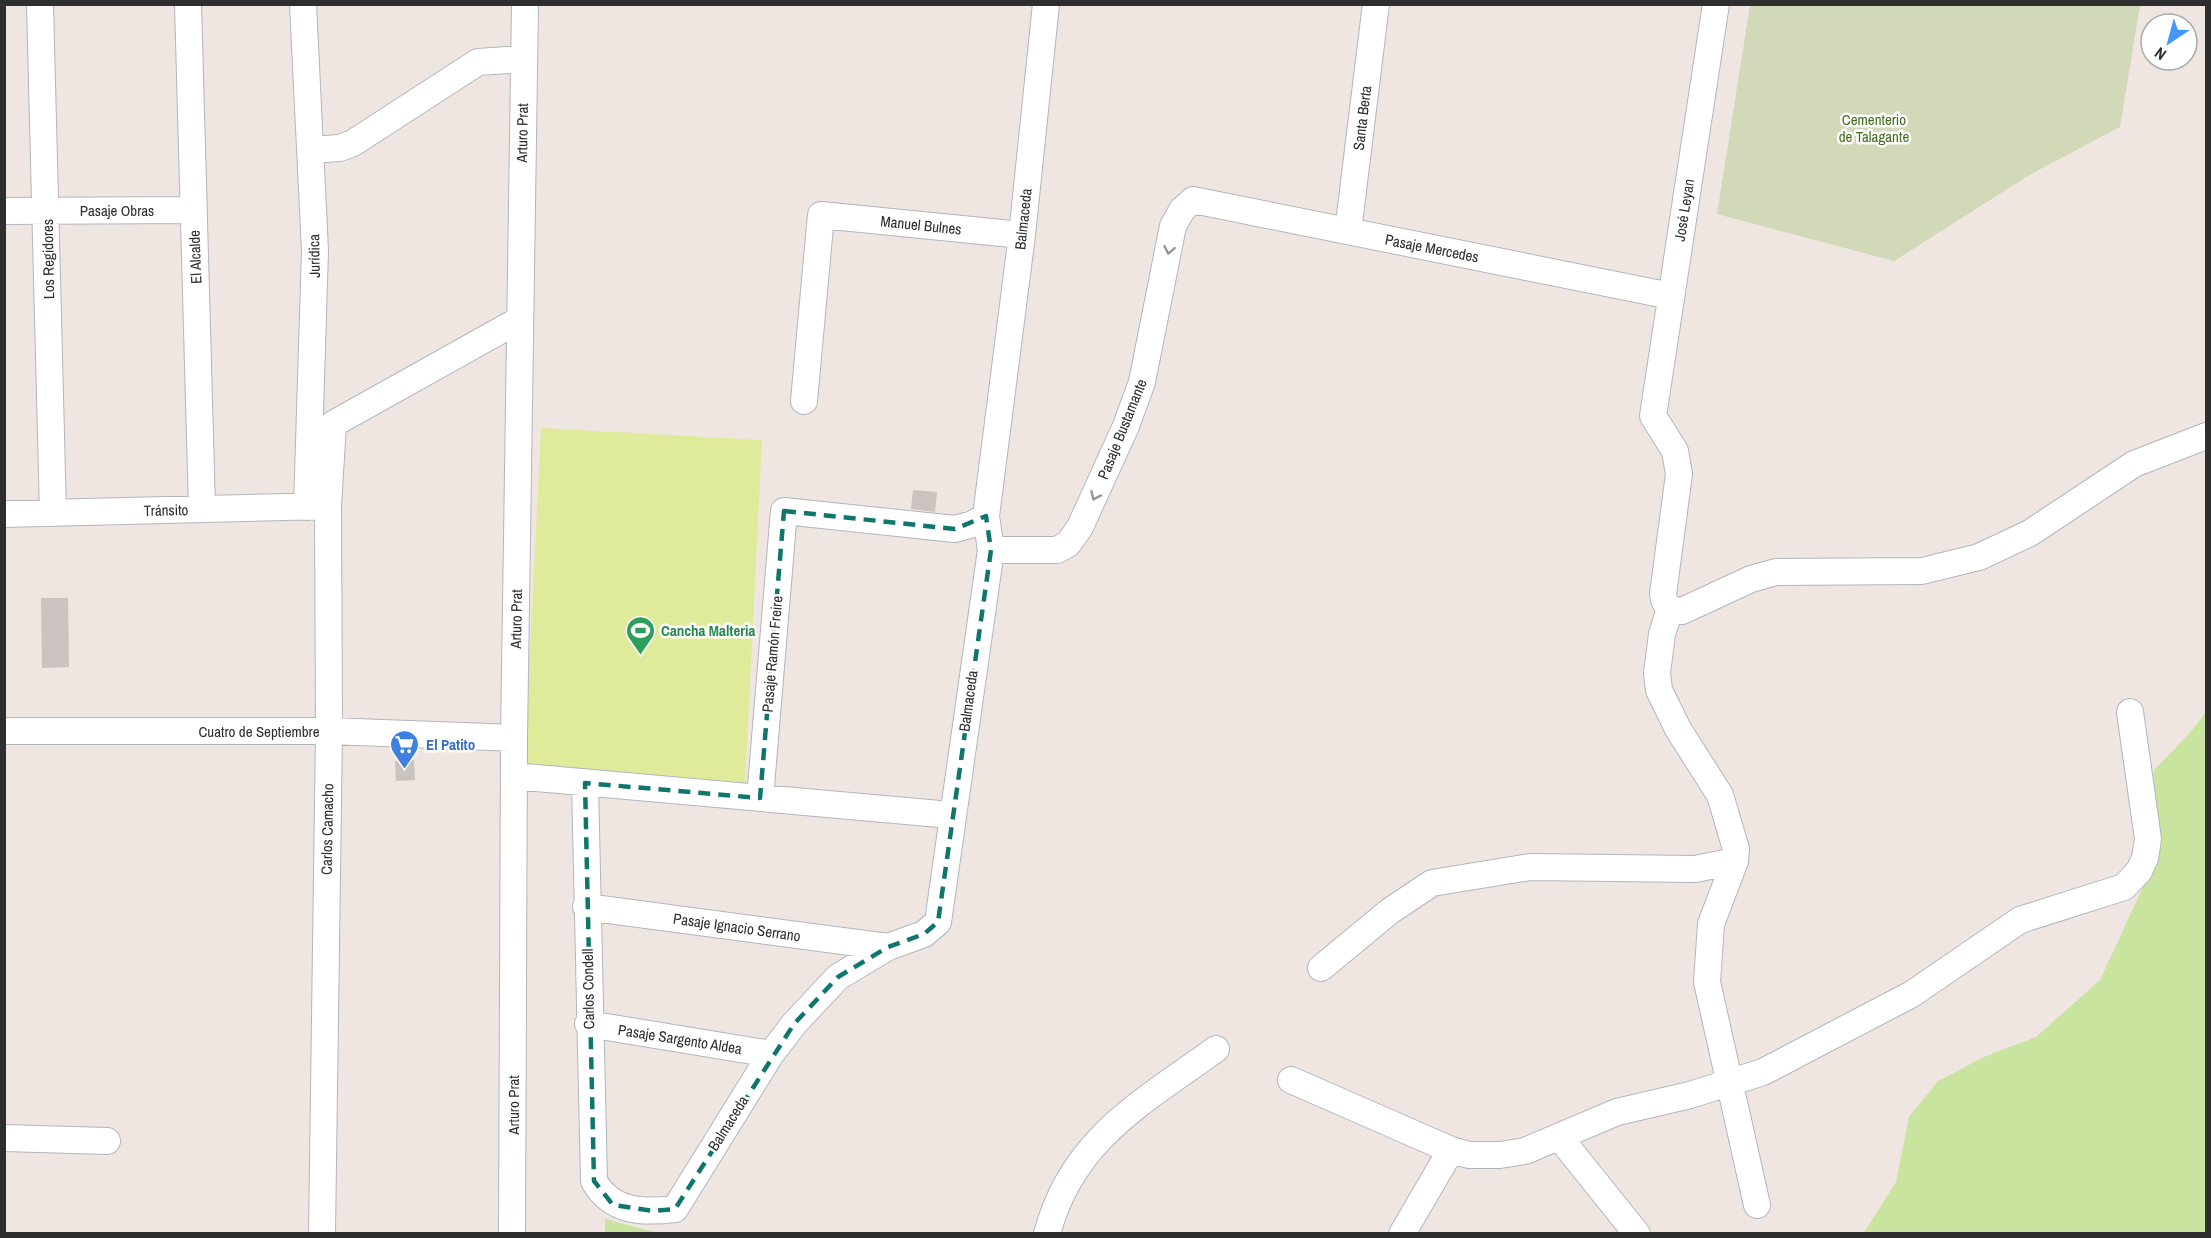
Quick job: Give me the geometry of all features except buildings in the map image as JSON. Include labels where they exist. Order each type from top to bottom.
[{"type":"street","name":"Los Regidores","points":[[40,4],[53,513]]},
{"type":"street","name":"El Alcalde","points":[[188,4],[202,509]]},
{"type":"street","name":"Jurídica","points":[[303,4],[315,262],[317,507]]},
{"type":"street","name":"Arturo Prat","points":[[512,1233],[514,738],[525,4]]},
{"type":"street","name":"Balmaceda","points":[[601,1194],[613,1204],[654,1211],[675,1209],[771,1054],[838,977],[888,947],[924,934],[938,922],[951,815],[991,550],[986,516],[1022,235],[1046,4]]},
{"type":"street","name":"Santa Berta","points":[[1348,231],[1376,4]]},
{"type":"street","name":"José Leyan","points":[[1670,609],[1666,605],[1663,594],[1680,474],[1675,451],[1653,416],[1716,4]]},
{"type":"street","points":[[309,150],[340,148],[353,143],[478,62],[523,59]]},
{"type":"street","name":"Pasaje Mercedes","points":[[1193,200],[1671,296]]},
{"type":"street","name":"Pasaje Bustamante","points":[[991,550],[1057,550],[1068,544],[1080,527],[1134,406],[1147,364],[1173,226],[1182,210],[1193,200]]},
{"type":"street","name":"Pasaje Obras","points":[[4,211],[194,210]]},
{"type":"street","name":"Manuel Bulnes","points":[[804,401],[821,215],[1022,235]]},
{"type":"street","name":"Carlos Camacho","points":[[322,1233],[329,731],[317,507],[333,424],[519,320]]},
{"type":"street","points":[[1757,1205],[1707,981],[1707,961],[1716,907],[1735,861],[1735,842],[1720,795],[1709,774],[1678,729],[1659,690],[1657,673],[1662,634],[1670,609],[1682,611],[1751,579],[1776,572],[1923,571],[1979,557],[2030,533],[2134,464],[2206,436]]},
{"type":"street","name":"Tránsito","points":[[4,514],[317,507]]},
{"type":"street","name":"Pasaje Ramón Freire","points":[[760,798],[784,511],[955,529],[974,524],[986,516]]},
{"type":"street","points":[[1291,1080],[1451,1150],[1469,1155],[1500,1155],[1525,1151],[1617,1112],[1731,1083],[1763,1072],[1912,994],[2020,920],[2124,887],[2139,871],[2145,858],[2148,839],[2130,712]]},
{"type":"street","name":"Cuatro de Septiembre","points":[[4,731],[329,731],[514,738]]},
{"type":"street","points":[[514,776],[951,815]]},
{"type":"street","name":"Carlos Condell","points":[[585,783],[588,1024],[594,1181],[601,1194]]},
{"type":"street","points":[[1321,968],[1404,900],[1432,883],[1530,867],[1695,869],[1735,861]]},
{"type":"street","name":"Pasaje Ignacio Serrano","points":[[586,906],[888,947]]},
{"type":"street","name":"Pasaje Sargento Aldea","points":[[588,1024],[771,1054]]},
{"type":"street","points":[[1047,1233],[1052,1213],[1071,1172],[1110,1127],[1216,1049]]},
{"type":"street","points":[[4,1138],[107,1141]]},
{"type":"street","points":[[1560,1138],[1637,1233]]},
{"type":"street","points":[[1401,1233],[1451,1150]]},
{"type":"highlighted area","points":[[784,511],[955,529],[986,516],[991,550],[938,922],[924,934],[888,947],[838,977],[794,1024],[675,1209],[654,1211],[613,1205],[594,1181],[585,783],[760,798]]},
{"type":"green space","name":"Cementerio de Talagante","points":[[1750,4],[2140,5],[2120,127],[2031,174],[1894,261],[1717,214]]},
{"type":"green space","name":"Cancha Malteria","points":[[541,428],[762,440],[745,783],[524,772]]},
{"type":"green space","points":[[2206,712],[2206,1233],[1863,1234],[1896,1182],[1909,1117],[1938,1081],[1984,1057],[2036,1037],[2100,980],[2145,883],[2158,833],[2152,791],[2154,770],[2189,734]]},
{"type":"green space","points":[[605,1219],[658,1233],[605,1233]]},
{"type":"place","name":"Cancha Malteria","points":[[640,656]]},
{"type":"place","name":"El Patito","points":[[405,770]]}]
